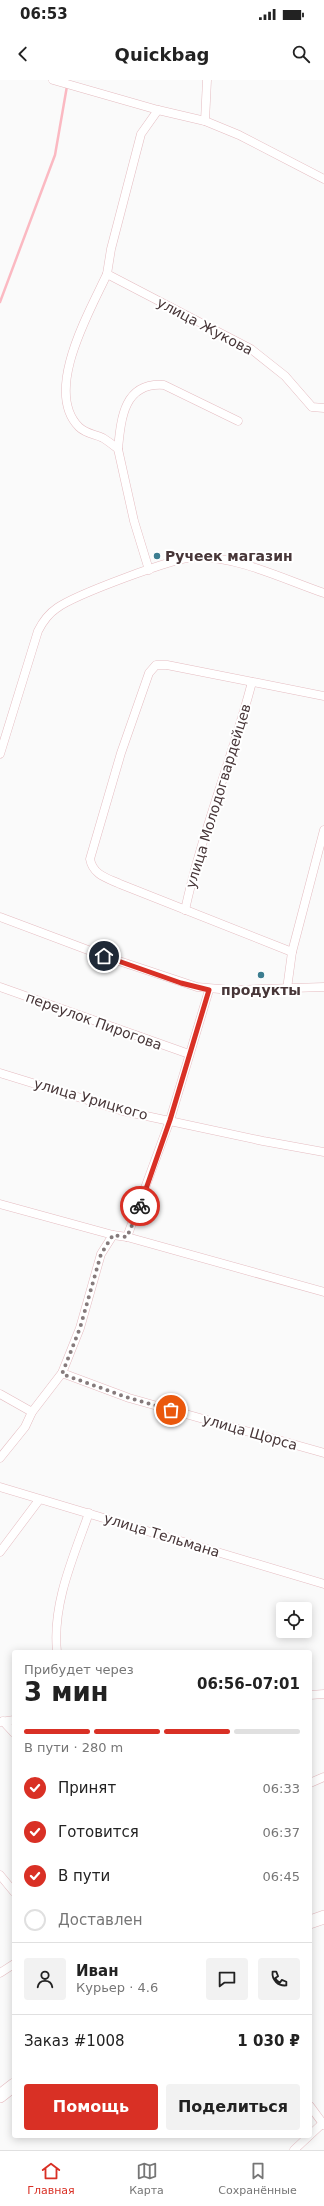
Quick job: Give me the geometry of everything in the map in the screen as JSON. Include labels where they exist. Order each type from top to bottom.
[{"type":"main road","points":[[312,1921],[324,1917]]},
{"type":"main road","points":[[0,2096],[12,2087]]},
{"type":"street","points":[[53,80],[158,110],[205,121],[239,135],[324,179]]},
{"type":"street","points":[[205,121],[207,80]]},
{"type":"street","points":[[118,449],[104,439],[84,432],[77,426],[66,403],[65,386],[67,368],[107,274],[110,249],[141,134],[158,110]]},
{"type":"street","name":"улица Жукова","points":[[107,274],[251,349],[285,376],[312,407],[324,408]]},
{"type":"street","points":[[149,570],[134,521],[118,449],[122,418],[127,405],[134,395],[145,386],[152,384],[164,385],[238,421]]},
{"type":"street","points":[[0,754],[38,631],[46,617],[58,607],[73,599],[149,570],[195,557],[214,558],[241,564],[324,593]]},
{"type":"street","points":[[292,952],[96,873],[91,866],[91,850],[121,753],[149,673],[156,666],[167,665],[324,696]]},
{"type":"street","name":"улица Молодогвардейцев","points":[[185,910],[195,867],[239,732],[252,682]]},
{"type":"street","points":[[287,989],[292,952],[324,830]]},
{"type":"street","points":[[0,917],[181,983],[209,990],[324,987]]},
{"type":"street","name":"переулок Пирогова","points":[[0,987],[189,1054]]},
{"type":"street","points":[[127,1237],[170,1120],[209,990]]},
{"type":"street","name":"улица Урицкого","points":[[0,1073],[123,1111],[263,1141],[324,1152]]},
{"type":"street","points":[[0,1204],[113,1235],[127,1237],[324,1292]]},
{"type":"street","points":[[0,1458],[24,1427],[32,1412],[62,1374],[80,1328],[101,1254],[113,1235]]},
{"type":"street","name":"улица Щорса","points":[[62,1374],[129,1398],[324,1453]]},
{"type":"street","points":[[0,1394],[32,1412]]},
{"type":"street","name":"улица Тельмана","points":[[0,1487],[39,1500],[89,1513],[324,1584]]},
{"type":"street","points":[[0,1552],[39,1500]]},
{"type":"street","points":[[57,1650],[56,1637],[60,1604],[68,1571],[89,1513]]},
{"type":"street","points":[[312,1695],[324,1694]]},
{"type":"street","points":[[2,1721],[12,1720]]},
{"type":"street","points":[[2,1721],[12,1731]]},
{"type":"street","points":[[312,1782],[324,1777]]},
{"type":"street","points":[[0,1875],[12,1890]]},
{"type":"street","points":[[0,1972],[12,1965]]},
{"type":"street","points":[[312,2109],[323,2124],[312,2133]]},
{"type":"street","points":[[294,2150],[306,2138]]},
{"type":"waterway","points":[[0,302],[55,155],[67,86]]},
{"type":"way so far","points":[[140,1206],[127,1237],[113,1235],[101,1254],[80,1328],[62,1374],[129,1398],[171,1410]]},
{"type":"place","name":"Ручеек магазин","points":[[157,556]]},
{"type":"place","name":"продукты","points":[[261,975]]},
{"type":"route","points":[[104,956],[181,983],[209,990],[170,1120],[140,1206]]}]
